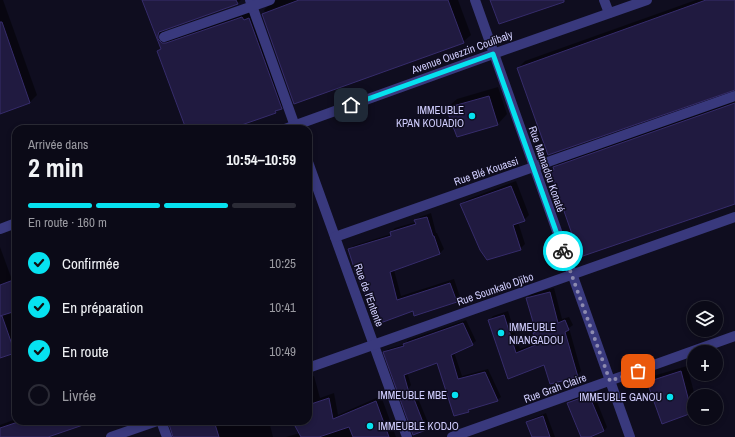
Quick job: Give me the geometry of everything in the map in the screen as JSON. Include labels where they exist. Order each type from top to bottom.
[{"type":"street","points":[[164,37],[251,3],[270,0]]},
{"type":"street","name":"Rue Mamadou Konaté","points":[[474,0],[630,437]]},
{"type":"street","points":[[604,0],[609,13]]},
{"type":"street","name":"Avenue Ouezzin Coulibaly","points":[[300,125],[493,54],[647,0]]},
{"type":"street","points":[[251,3],[291,125]]},
{"type":"street","name":"Rue Blé Kouassi","points":[[335,237],[735,96]]},
{"type":"street","name":"Rue de l'Entente","points":[[312,173],[407,437]]},
{"type":"street","name":"Rue Sounkalo Djibo","points":[[312,367],[735,217]]},
{"type":"street","points":[[0,229],[12,224]]},
{"type":"street","name":"Rue Grah Claire","points":[[452,437],[735,336]]},
{"type":"street","points":[[111,437],[146,425]]},
{"type":"street","points":[[162,425],[167,437]]},
{"type":"building","points":[[142,0],[236,0],[238,4],[159,32],[158,39],[162,43],[166,43],[242,17],[244,20],[249,18],[282,109],[275,111],[276,113],[242,125],[185,125],[157,51],[161,49]]},
{"type":"building","points":[[299,0],[448,0],[464,43],[294,104],[262,14]]},
{"type":"building","points":[[490,0],[564,0],[564,2],[499,24]]},
{"type":"building","points":[[706,0],[735,0],[735,90],[548,155],[517,68]]},
{"type":"building","points":[[0,22],[2,22],[30,103],[0,114]]},
{"type":"building","name":"IMMEUBLE KPAN KOUADIO","points":[[489,96],[498,125],[457,137],[446,108]]},
{"type":"building","points":[[735,103],[735,204],[580,257],[550,171],[554,170],[553,167]]},
{"type":"building","points":[[511,186],[525,221],[513,225],[521,250],[487,260],[480,250],[460,204]]},
{"type":"building","points":[[427,217],[440,254],[390,272],[397,300],[450,283],[457,302],[414,316],[413,311],[375,325],[348,249],[391,236],[390,232],[416,224],[414,220]]},
{"type":"building","points":[[12,280],[12,312],[0,316],[0,285]]},
{"type":"building","points":[[550,292],[558,323],[565,320],[569,330],[565,332],[578,377],[550,384],[544,365],[508,379],[488,320],[504,315],[516,353],[538,344],[533,333],[536,332],[526,298]]},
{"type":"building","points":[[0,316],[2,316],[12,344],[12,354],[0,358]]},
{"type":"building","points":[[463,323],[473,345],[451,355],[458,379],[485,372],[498,401],[454,416],[437,363],[404,375],[411,400],[414,399],[426,430],[413,435],[383,352],[404,346],[403,344]]},
{"type":"building","name":"IMMEUBLE GANOU","points":[[681,371],[687,394],[687,415],[662,424],[647,382]]},
{"type":"building","points":[[589,395],[604,431],[590,437],[581,437],[567,403]]},
{"type":"building","points":[[329,398],[333,419],[376,401],[389,437],[353,437],[349,427],[319,437],[301,437],[295,426],[312,425],[312,404]]},
{"type":"building","points":[[543,416],[550,437],[532,437],[526,422]]},
{"type":"building","points":[[12,424],[83,425],[48,437],[0,437],[0,428]]},
{"type":"building","points":[[169,425],[215,425],[219,437],[173,437]]},
{"type":"way so far","points":[[563,251],[610,381],[638,371]]},
{"type":"place","name":"IMMEUBLE KPAN KOUADIO","points":[[472,116]]},
{"type":"place","name":"IMMEUBLE NIANGADOU","points":[[501,333]]},
{"type":"place","name":"IMMEUBLE MBE","points":[[455,395]]},
{"type":"place","name":"IMMEUBLE GANOU","points":[[670,397]]},
{"type":"place","name":"IMMEUBLE KODJO","points":[[370,426]]},
{"type":"route","points":[[351,105],[493,54],[563,251]]}]
